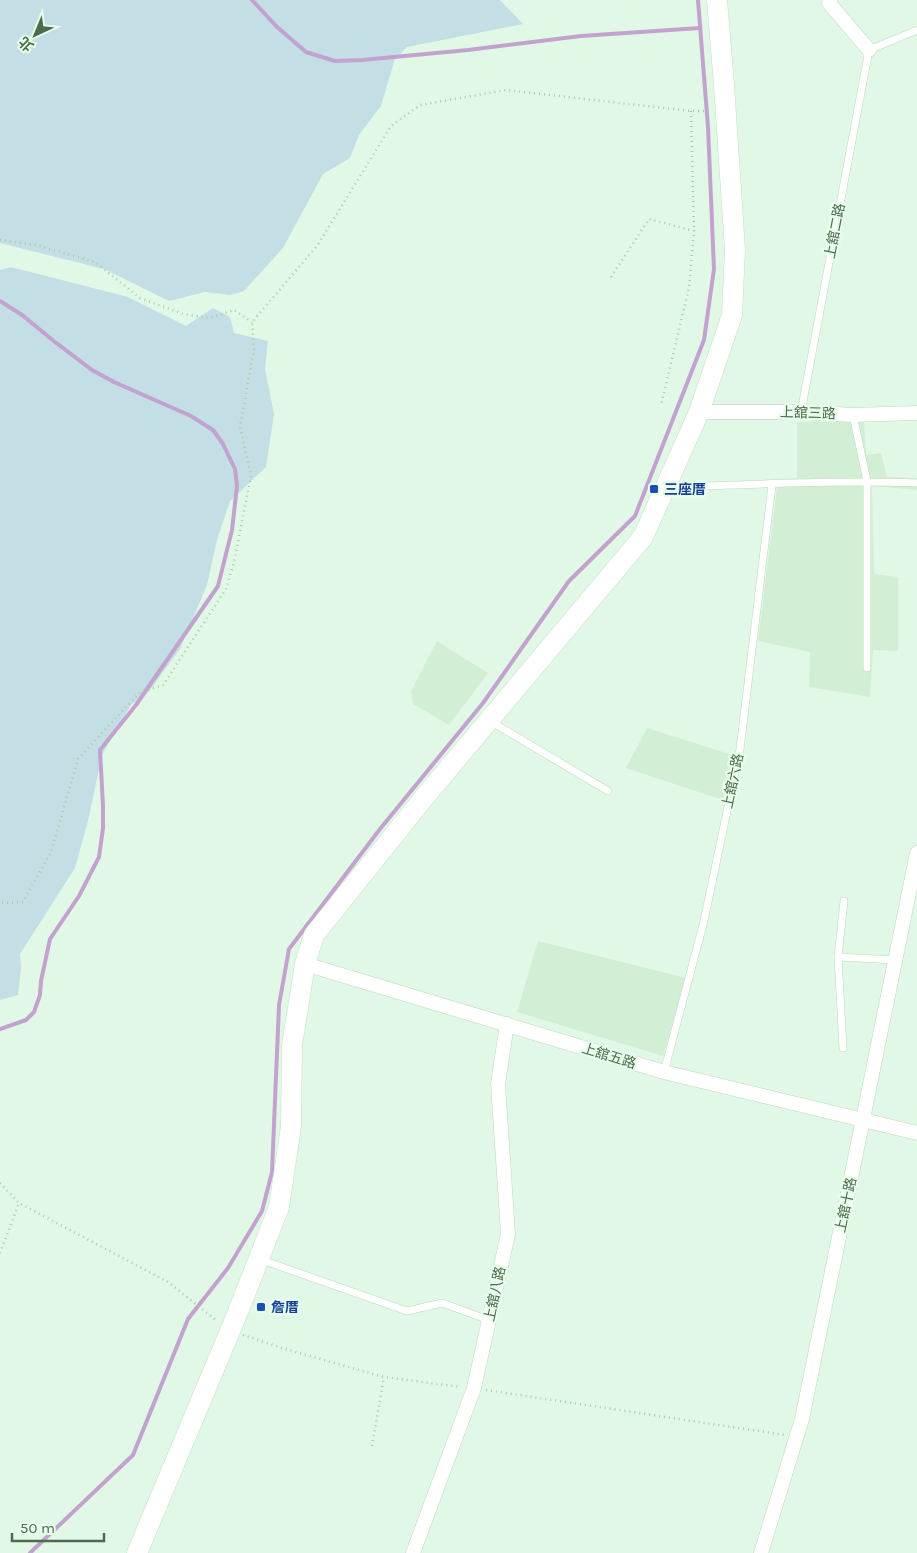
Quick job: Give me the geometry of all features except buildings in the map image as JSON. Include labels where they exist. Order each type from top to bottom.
[{"type":"street","points":[[137,1553],[230,1331],[279,1207],[291,1127],[292,1045],[305,964],[314,935],[421,802],[643,537],[699,412],[732,315],[735,250],[726,111],[716,0]]},
{"type":"street","points":[[830,0],[829,3],[869,50]]},
{"type":"street","name":"上舘三路","points":[[699,412],[917,413]]},
{"type":"street","name":"上舘十路","points":[[761,1553],[802,1419],[917,853]]},
{"type":"street","name":"上舘五路","points":[[305,964],[664,1072],[917,1133]]},
{"type":"street","name":"上舘八路","points":[[413,1553],[474,1388],[508,1234],[498,1084],[507,1024]]},
{"type":"lane","points":[[869,50],[917,30]]},
{"type":"lane","name":"上舘二路","points":[[801,412],[869,50]]},
{"type":"lane","points":[[853,414],[867,481],[867,668]]},
{"type":"lane","points":[[666,486],[772,485],[867,481],[917,483]]},
{"type":"lane","name":"上舘六路","points":[[664,1072],[704,921],[740,749],[772,485]]},
{"type":"lane","points":[[489,720],[608,790]]},
{"type":"lane","points":[[843,1048],[838,957],[844,901]]},
{"type":"lane","points":[[838,957],[896,960]]},
{"type":"lane","points":[[259,1259],[407,1311],[442,1303],[489,1320]]},
{"type":"path","points":[[2,903],[23,902],[51,852],[78,759],[140,692],[163,685],[226,589],[234,562],[251,476],[240,427],[254,349],[252,322],[317,246],[391,126],[420,106],[506,90],[691,111],[726,111]]},
{"type":"path","points":[[661,405],[689,288],[694,231],[691,111]]},
{"type":"path","points":[[611,277],[649,219],[694,231]]},
{"type":"path","points":[[0,240],[36,245],[96,262],[140,298],[183,314],[210,318],[234,310],[252,322]]},
{"type":"path","points":[[0,1183],[19,1203],[168,1282],[230,1331],[285,1349],[384,1377],[474,1388],[796,1437]]},
{"type":"path","points":[[0,1253],[19,1203]]},
{"type":"path","points":[[372,1446],[384,1377]]},
{"type":"shaded area","points":[[0,0],[500,0],[523,24],[407,47],[395,59],[381,106],[359,135],[350,158],[323,174],[283,248],[244,291],[230,295],[205,292],[169,301],[104,269],[0,243]]},
{"type":"shaded area","points":[[11,267],[128,297],[186,326],[213,308],[230,317],[234,333],[268,341],[265,369],[274,414],[266,467],[230,501],[217,540],[207,585],[180,649],[149,691],[131,705],[102,755],[88,821],[75,868],[20,954],[21,968],[18,995],[0,1000],[0,270]]},
{"type":"shaded area","points":[[864,420],[866,455],[881,453],[887,477],[917,478],[917,490],[872,486],[874,574],[898,577],[898,651],[873,650],[870,697],[809,687],[810,652],[758,641],[778,479],[797,478],[797,422]]},
{"type":"shaded area","points":[[437,641],[488,673],[449,725],[413,704],[411,691]]},
{"type":"shaded area","points":[[647,728],[736,756],[726,801],[626,768]]},
{"type":"shaded area","points":[[538,941],[686,978],[663,1056],[517,1012]]},
{"type":"waterway","points":[[252,0],[277,27],[306,52],[335,61],[468,50],[581,36],[700,28]]},
{"type":"waterway","points":[[30,1553],[133,1455],[188,1319],[228,1268],[262,1211],[272,1172],[279,1005],[289,949],[380,829],[483,703],[569,581],[635,516],[704,340],[714,269],[708,127],[698,0]]},
{"type":"waterway","points":[[0,301],[22,315],[92,370],[114,382],[191,416],[213,430],[223,444],[235,469],[237,486],[232,530],[218,586],[136,705],[100,750],[103,828],[99,857],[79,896],[50,939],[40,995],[34,1012],[26,1020],[0,1029]]},
{"type":"place","name":"三座厝","points":[[654,489]]},
{"type":"place","name":"詹厝","points":[[261,1307]]}]
